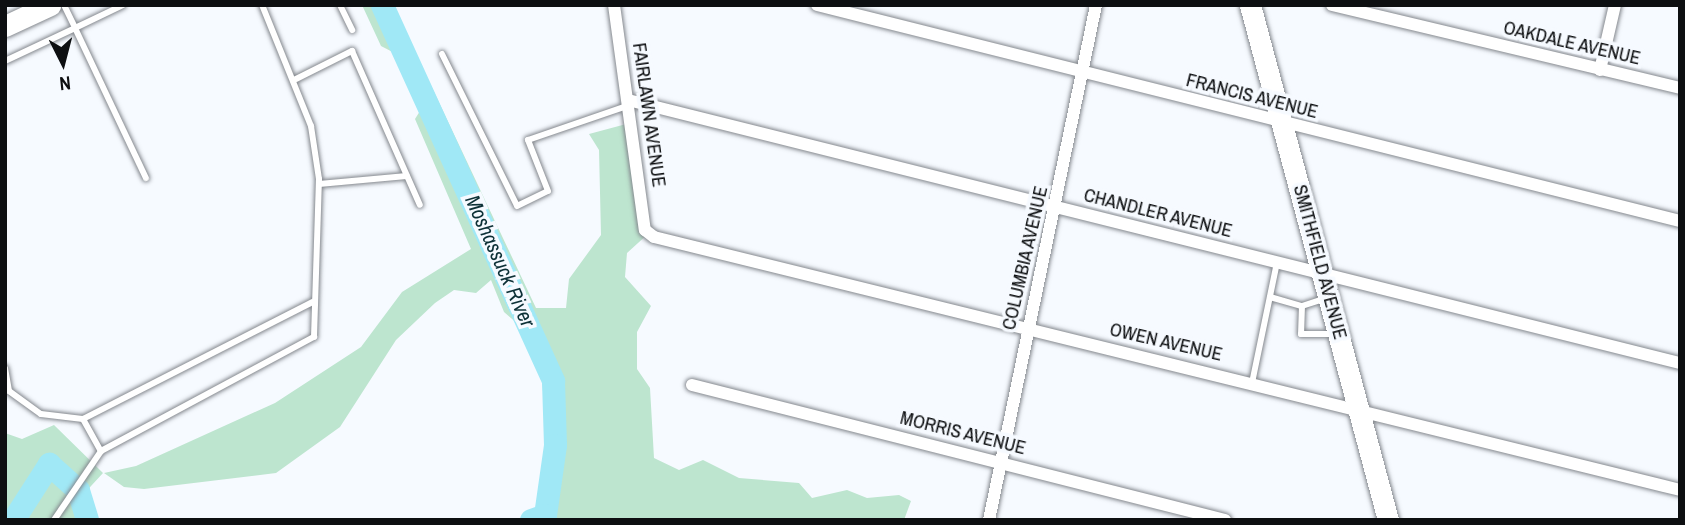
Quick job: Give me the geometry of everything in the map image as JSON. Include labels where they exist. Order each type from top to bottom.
[{"type":"main road","points":[[14,19],[50,5]]},
{"type":"main road","name":"SMITHFIELD AVENUE","points":[[1250,5],[1388,520]]},
{"type":"street","name":"FAIRLAWN AVENUE","points":[[614,5],[645,230]]},
{"type":"street","name":"FRANCIS AVENUE","points":[[817,5],[1085,75],[1680,221]]},
{"type":"street","name":"COLUMBIA AVENUE","points":[[989,520],[1085,75],[1097,5]]},
{"type":"street","name":"OAKDALE AVENUE","points":[[1332,5],[1680,88]]},
{"type":"street","points":[[1600,70],[1615,5]]},
{"type":"street","name":"CHANDLER AVENUE","points":[[628,103],[1680,363]]},
{"type":"street","name":"OWEN AVENUE","points":[[645,230],[1028,330],[1680,490]]},
{"type":"street","name":"MORRIS AVENUE","points":[[692,385],[1225,520]]},
{"type":"lane","points":[[64,5],[146,178]]},
{"type":"lane","points":[[5,61],[123,5]]},
{"type":"lane","points":[[54,520],[101,451],[313,337],[319,184],[296,79],[262,5]]},
{"type":"lane","points":[[340,5],[352,30]]},
{"type":"lane","points":[[296,79],[352,51],[420,205]]},
{"type":"lane","points":[[442,54],[517,206],[548,191],[528,140],[628,103]]},
{"type":"lane","points":[[319,184],[407,176]]},
{"type":"lane","points":[[1252,383],[1277,262]]},
{"type":"lane","points":[[1270,297],[1302,306],[1329,298]]},
{"type":"lane","points":[[5,369],[9,391],[41,414],[83,419],[313,302]]},
{"type":"lane","points":[[1302,306],[1301,334],[1339,333]]},
{"type":"lane","points":[[83,419],[101,451]]},
{"type":"green space","points":[[362,5],[393,5],[536,308],[566,308],[569,279],[601,235],[599,150],[589,134],[630,123],[649,233],[627,253],[625,277],[651,306],[637,332],[637,369],[650,388],[654,458],[679,470],[703,460],[739,478],[799,483],[812,498],[847,490],[867,498],[899,495],[911,501],[904,520],[533,520],[550,468],[540,359],[526,331],[504,312],[491,280],[476,293],[454,290],[435,303],[396,340],[340,427],[276,473],[144,489],[124,487],[104,473],[136,466],[275,403],[361,347],[402,292],[471,249],[415,119],[425,103],[406,59],[381,46]]},
{"type":"green space","points":[[54,425],[103,473],[80,498],[91,520],[5,520],[5,433],[22,439]]},
{"type":"waterway","name":"Moshassuck River","points":[[382,5],[553,381],[555,445],[545,515],[531,520]]},
{"type":"waterway","name":"Moshassuck River","points":[[13,520],[49,464],[78,490],[87,520]]}]
